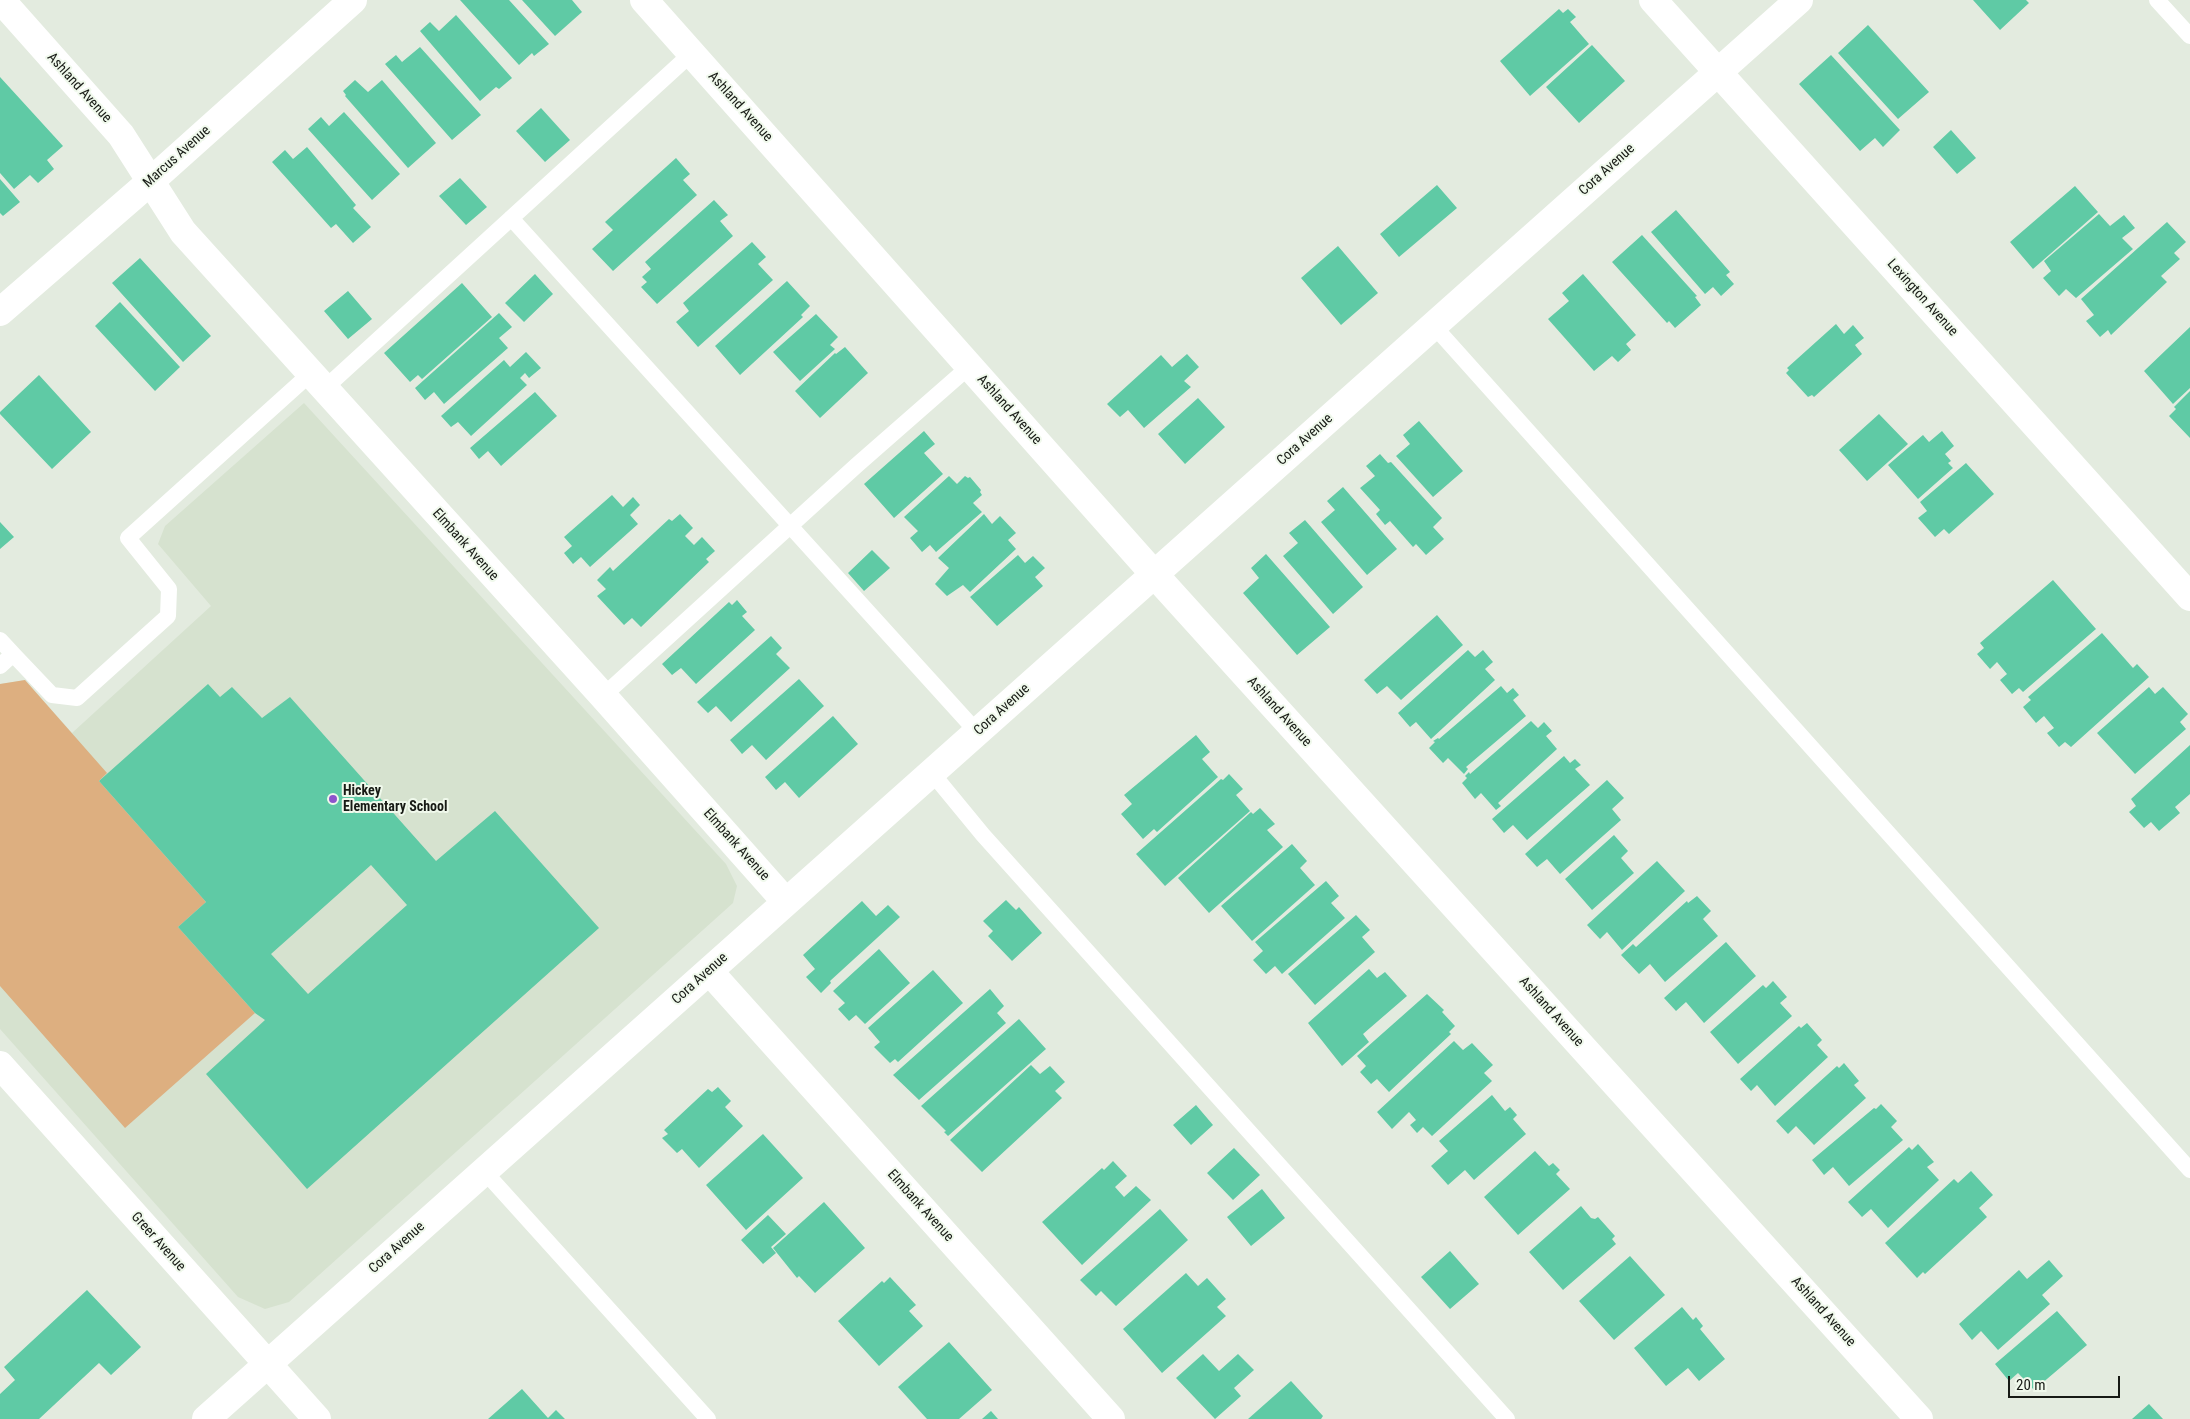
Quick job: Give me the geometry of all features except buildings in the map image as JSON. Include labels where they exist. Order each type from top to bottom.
[{"type":"street","name":"Ashland Avenue","points":[[1,0],[121,135],[151,181]]},
{"type":"street","name":"Marcus Avenue","points":[[0,312],[151,181],[352,0]]},
{"type":"street","name":"Ashland Avenue","points":[[644,0],[1154,574],[1919,1419]]},
{"type":"street","name":"Lexington Avenue","points":[[1653,0],[2190,597]]},
{"type":"street","name":"Cora Avenue","points":[[206,1419],[1799,0]]},
{"type":"street","name":"Elmbank Avenue","points":[[151,181],[184,232],[603,696],[786,902]]},
{"type":"street","name":"Elmbank Avenue","points":[[708,971],[1111,1419]]},
{"type":"street","name":"Greer Avenue","points":[[0,1066],[317,1419]]},
{"type":"lane","points":[[2158,0],[2190,36]]},
{"type":"lane","points":[[0,640],[52,695],[78,698],[168,616],[168,589],[128,538],[512,218],[692,53]]},
{"type":"lane","points":[[512,218],[977,732]]},
{"type":"lane","points":[[1434,325],[2190,1170]]},
{"type":"lane","points":[[603,696],[857,465],[970,366]]},
{"type":"lane","points":[[0,666],[13,654]]},
{"type":"lane","points":[[932,773],[983,834],[1507,1419]]},
{"type":"lane","points":[[484,1171],[708,1419]]},
{"type":"shaded area","name":"Hickey Elementary School","points":[[304,403],[726,864],[737,886],[733,903],[289,1302],[265,1309],[238,1297],[0,1029],[0,684],[25,680],[72,733],[211,606],[158,544],[165,526]]},
{"type":"shaded area","points":[[25,680],[107,773],[99,781],[206,902],[178,927],[255,1013],[125,1128],[0,986],[0,684]]},
{"type":"place","name":"Hickey Elementary School","points":[[333,799]]}]
